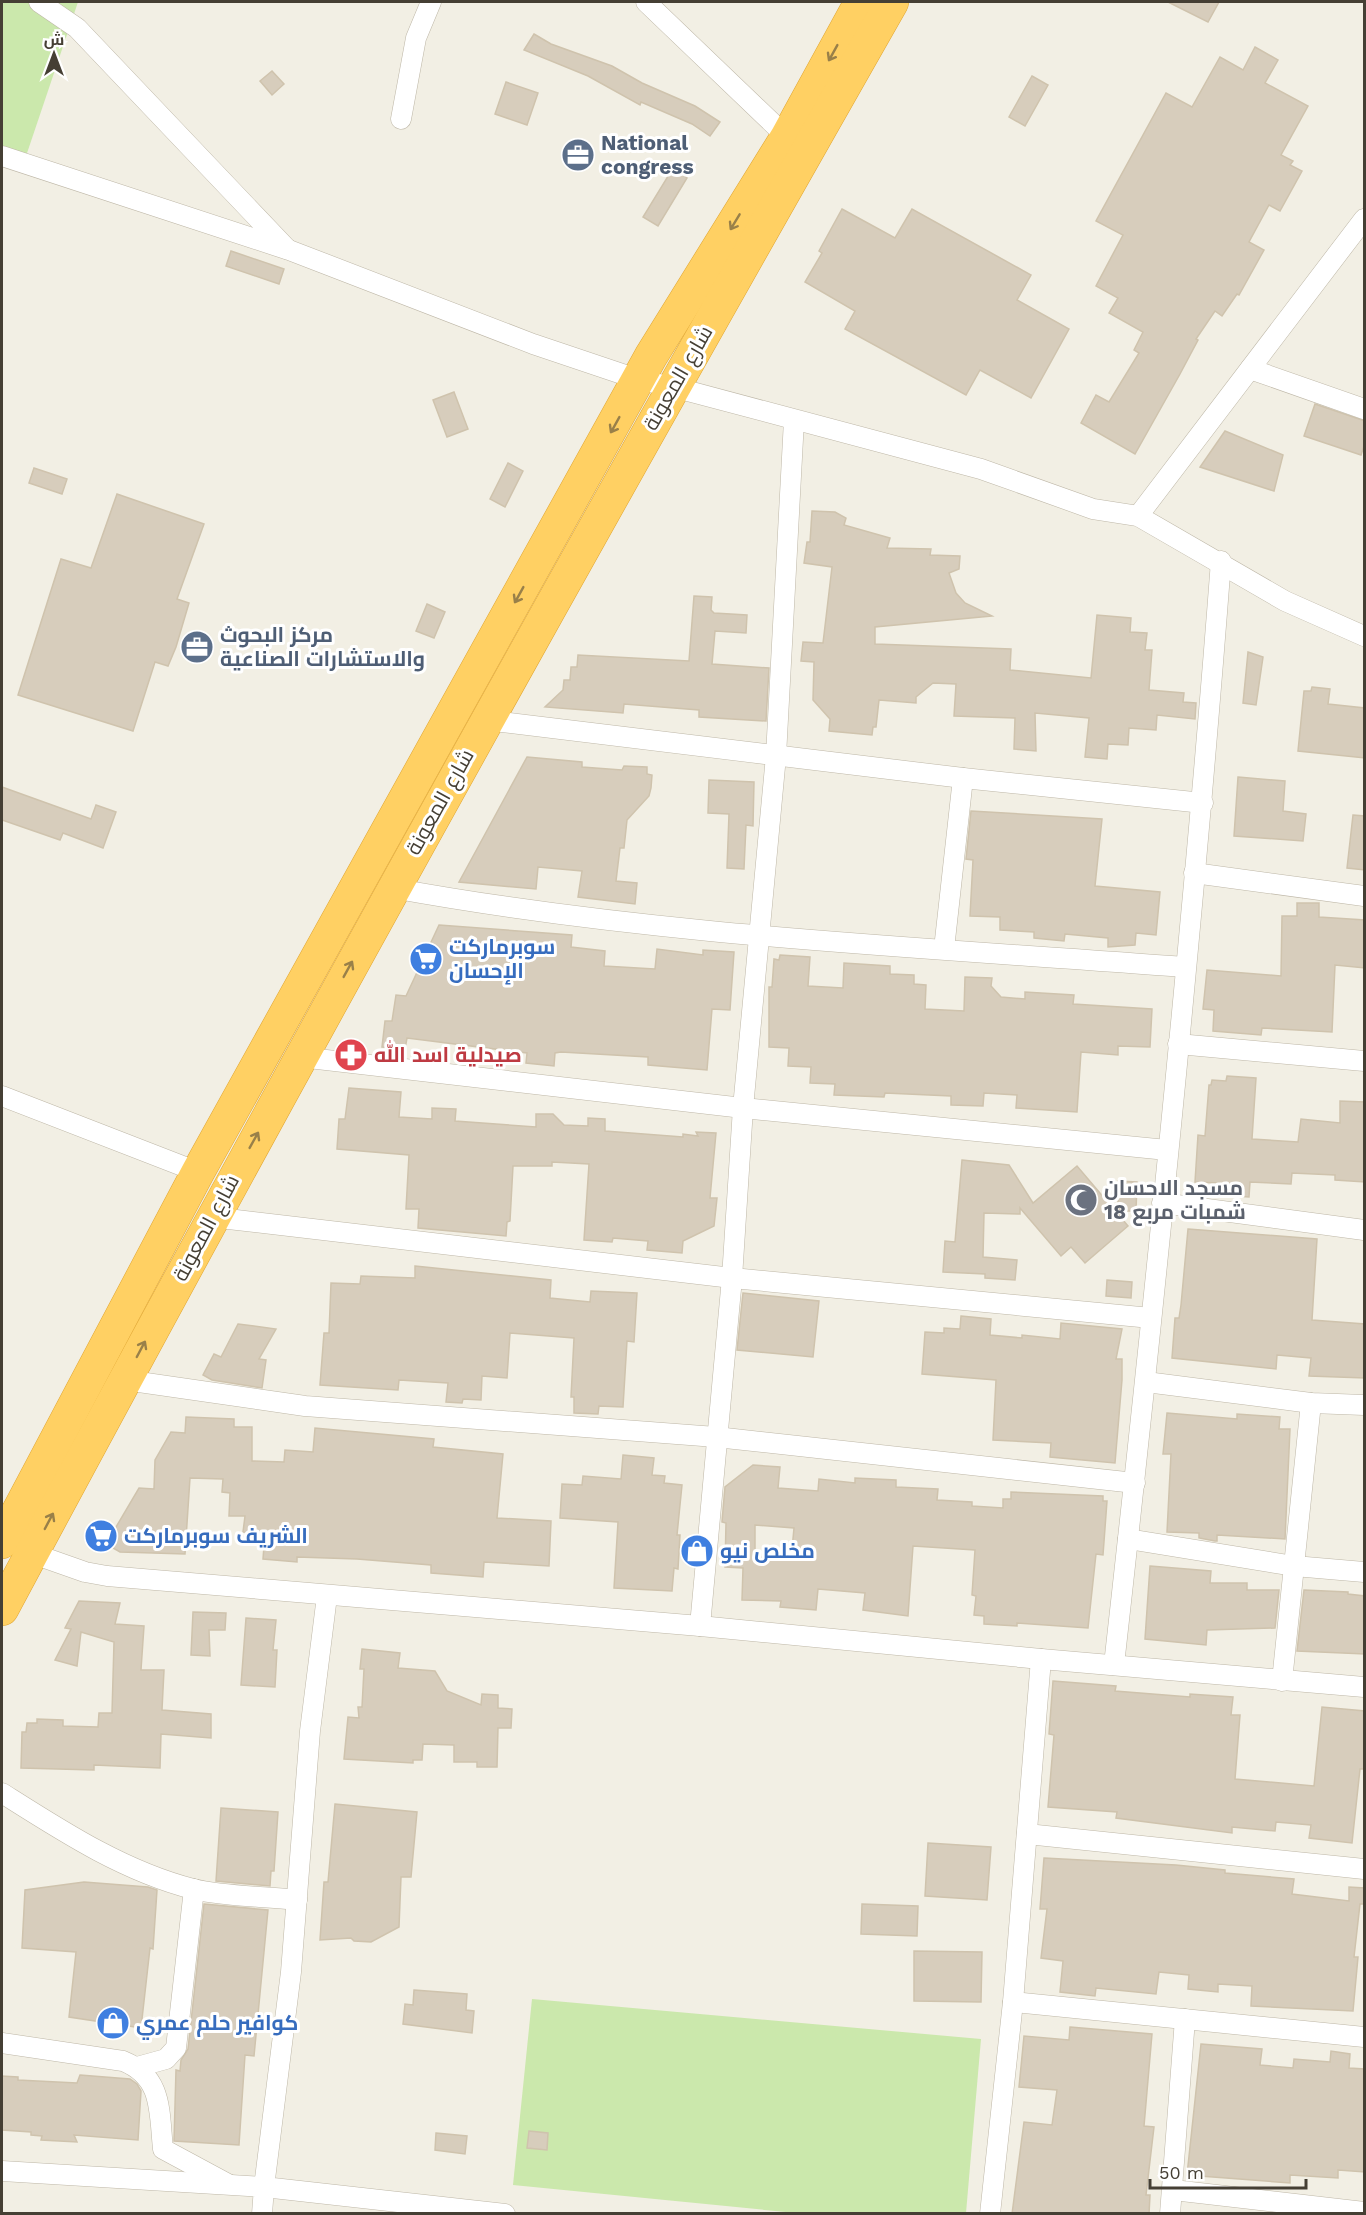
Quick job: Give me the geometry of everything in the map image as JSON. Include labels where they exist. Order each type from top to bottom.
[{"type":"highway","name":"شارع المعونة","points":[[2,1542],[198,1172],[640,380],[651,356],[787,137],[861,2]]},
{"type":"highway","name":"شارع المعونة","points":[[2,1609],[211,1217],[485,720],[892,2]]},
{"type":"street","points":[[39,2],[77,28],[289,250]]},
{"type":"street","points":[[401,119],[416,38],[431,2]]},
{"type":"street","points":[[646,2],[787,137]]},
{"type":"street","points":[[2,156],[289,250],[533,344],[640,380],[981,469],[1093,509],[1138,516],[1221,561],[1285,601],[1365,636]]},
{"type":"street","points":[[1138,516],[1365,219]]},
{"type":"street","points":[[1250,369],[1365,409]]},
{"type":"street","points":[[700,1626],[732,1278],[743,1108],[776,756],[794,420]]},
{"type":"street","points":[[1114,1665],[1146,1382],[1194,873],[1203,803],[1221,561]]},
{"type":"street","points":[[485,720],[963,778],[1203,803]]},
{"type":"street","points":[[944,949],[963,778]]},
{"type":"street","points":[[1194,873],[1365,896]]},
{"type":"street","points":[[392,888],[499,906],[760,937],[1185,967]]},
{"type":"street","points":[[1178,1044],[1365,1061]]},
{"type":"street","points":[[300,1057],[743,1108],[1167,1150]]},
{"type":"street","points":[[2,1096],[198,1172]]},
{"type":"street","points":[[1162,1203],[1365,1230]]},
{"type":"street","points":[[211,1217],[732,1278],[1151,1318]]},
{"type":"street","points":[[125,1380],[305,1406],[716,1437],[1135,1483]]},
{"type":"street","points":[[1146,1382],[1311,1403],[1365,1405]]},
{"type":"street","points":[[1282,1681],[1311,1403]]},
{"type":"street","points":[[1128,1539],[1294,1566],[1365,1572]]},
{"type":"street","points":[[31,1553],[85,1572],[107,1576],[700,1626],[1365,1687]]},
{"type":"street","points":[[262,2214],[297,1900],[310,1731],[327,1596]]},
{"type":"street","points":[[990,2214],[1013,2002],[1041,1659]]},
{"type":"street","points":[[2,1793],[77,1841],[122,1862],[194,1889],[297,1900]]},
{"type":"street","points":[[1027,1834],[1365,1869]]},
{"type":"street","points":[[137,2067],[166,2059],[176,2048],[194,1889]]},
{"type":"street","points":[[1013,2002],[1365,2037]]},
{"type":"street","points":[[1170,2214],[1185,2019]]},
{"type":"street","points":[[2,2043],[123,2061],[137,2067],[153,2081],[163,2149],[228,2184]]},
{"type":"street","points":[[2,2171],[264,2187],[505,2214]]},
{"type":"street","points":[[1173,2190],[1365,2212]]},
{"type":"green space","points":[[2,2],[78,2],[24,162],[2,159]]},
{"type":"green space","points":[[532,1999],[981,2039],[966,2213],[796,2213],[513,2185]]},
{"type":"building","points":[[1168,2],[1219,2],[1208,22]]},
{"type":"building","points":[[534,34],[551,44],[612,66],[642,83],[695,106],[720,122],[710,136],[692,124],[641,102],[640,105],[588,76],[524,50]]},
{"type":"building","points":[[1255,47],[1278,60],[1265,83],[1308,106],[1281,155],[1293,161],[1290,165],[1302,171],[1280,211],[1269,205],[1249,242],[1264,250],[1239,295],[1237,294],[1222,316],[1215,311],[1196,339],[1198,340],[1180,374],[1135,454],[1081,423],[1096,395],[1109,402],[1139,353],[1134,350],[1143,332],[1109,313],[1118,298],[1096,286],[1123,235],[1096,221],[1166,93],[1192,107],[1220,57],[1243,70]]},
{"type":"building","points":[[272,71],[284,84],[272,95],[260,81]]},
{"type":"building","points":[[1032,76],[1048,85],[1025,126],[1009,117]]},
{"type":"building","points":[[506,82],[538,93],[527,125],[495,114]]},
{"type":"building","points":[[673,168],[687,178],[658,226],[643,217]]},
{"type":"building","points":[[842,209],[895,238],[912,209],[1031,275],[1017,300],[1069,329],[1031,398],[980,370],[966,395],[845,329],[855,311],[805,282],[822,253],[819,251]]},
{"type":"building","points":[[231,251],[284,269],[279,284],[226,266]]},
{"type":"building","points":[[454,392],[468,429],[447,437],[433,400]]},
{"type":"building","points":[[1315,404],[1365,421],[1365,443],[1361,455],[1304,436]]},
{"type":"building","points":[[1225,431],[1283,455],[1274,491],[1200,467]]},
{"type":"building","points":[[508,463],[523,471],[505,507],[490,499]]},
{"type":"building","points":[[34,468],[67,479],[62,494],[29,483]]},
{"type":"building","points":[[117,494],[204,524],[177,599],[189,603],[176,647],[168,666],[155,662],[133,731],[18,695],[61,559],[91,568]]},
{"type":"building","points":[[812,511],[835,512],[846,518],[844,525],[890,538],[887,548],[931,549],[930,555],[960,556],[959,569],[949,573],[956,593],[965,603],[992,616],[875,627],[875,644],[1011,649],[1010,670],[1091,678],[1097,615],[1131,618],[1130,632],[1147,633],[1145,650],[1152,650],[1149,690],[1184,693],[1183,702],[1196,703],[1195,719],[1157,715],[1156,730],[1129,728],[1128,745],[1108,744],[1107,759],[1085,757],[1089,718],[1035,713],[1036,751],[1014,749],[1015,718],[954,716],[956,684],[933,683],[916,697],[916,703],[879,700],[876,727],[873,727],[872,735],[829,731],[830,719],[813,700],[814,662],[801,661],[803,642],[823,643],[832,567],[804,563],[807,542],[810,542]]},
{"type":"building","points":[[694,596],[712,597],[711,610],[714,613],[747,615],[746,633],[715,631],[712,664],[769,668],[766,721],[699,717],[699,710],[624,704],[623,713],[545,707],[563,690],[564,680],[570,680],[571,667],[577,667],[578,655],[689,661]]},
{"type":"building","points":[[427,604],[445,612],[434,638],[416,631]]},
{"type":"building","points":[[1248,652],[1263,657],[1256,705],[1243,703]]},
{"type":"building","points":[[1312,687],[1330,689],[1328,704],[1365,708],[1365,758],[1298,751],[1304,691],[1311,691]]},
{"type":"building","points":[[527,757],[582,762],[582,767],[622,770],[624,766],[647,767],[647,774],[652,775],[649,796],[627,820],[624,848],[620,848],[616,881],[637,883],[635,904],[578,897],[582,871],[538,867],[536,889],[459,882]]},
{"type":"building","points":[[1238,777],[1285,781],[1283,811],[1306,814],[1303,841],[1234,836]]},
{"type":"building","points":[[709,780],[754,782],[753,826],[746,825],[744,869],[727,868],[729,814],[708,813]]},
{"type":"building","points":[[2,787],[91,819],[96,805],[116,812],[103,848],[63,833],[60,840],[2,820]]},
{"type":"building","points":[[971,811],[1102,819],[1095,886],[1160,892],[1156,935],[1136,933],[1135,945],[1108,947],[1108,938],[1065,934],[1064,941],[1034,938],[1034,932],[1000,930],[1000,917],[970,916],[973,860],[966,859]]},
{"type":"building","points":[[1353,815],[1365,816],[1365,870],[1347,868]]},
{"type":"building","points":[[1297,903],[1319,903],[1319,917],[1365,920],[1365,968],[1335,965],[1332,1032],[1262,1028],[1261,1035],[1213,1031],[1214,1010],[1203,1009],[1207,970],[1281,976],[1282,916],[1297,916]]},
{"type":"building","points":[[439,925],[572,935],[571,947],[605,951],[604,966],[655,969],[657,949],[703,955],[703,950],[734,952],[730,1010],[712,1009],[707,1070],[648,1065],[648,1057],[561,1052],[555,1053],[554,1066],[526,1063],[527,1053],[407,1038],[405,1049],[382,1047],[385,1021],[392,1021],[396,995],[406,996]]},
{"type":"building","points":[[780,955],[810,957],[808,986],[843,988],[844,963],[890,966],[890,974],[914,975],[914,984],[926,985],[925,1009],[964,1011],[965,977],[992,978],[991,986],[1001,997],[1025,999],[1025,992],[1074,995],[1073,1004],[1152,1009],[1150,1047],[1118,1046],[1118,1055],[1081,1052],[1077,1112],[1016,1108],[1017,1095],[984,1093],[983,1106],[951,1105],[951,1096],[885,1093],[884,1097],[834,1095],[835,1084],[810,1083],[811,1067],[788,1066],[789,1048],[769,1047],[769,987],[772,987],[774,959],[779,960]]},
{"type":"building","points":[[1227,1076],[1256,1078],[1252,1139],[1298,1142],[1301,1119],[1340,1123],[1340,1101],[1365,1102],[1365,1182],[1335,1180],[1335,1175],[1292,1173],[1291,1184],[1250,1182],[1249,1197],[1219,1195],[1219,1183],[1195,1182],[1198,1135],[1205,1136],[1209,1085],[1212,1080],[1226,1081]]},
{"type":"building","points":[[349,1088],[401,1092],[399,1117],[432,1119],[432,1108],[456,1109],[455,1121],[536,1127],[536,1114],[553,1114],[564,1125],[588,1126],[588,1118],[605,1119],[605,1131],[683,1137],[683,1134],[698,1136],[696,1132],[716,1133],[710,1198],[717,1198],[714,1226],[683,1241],[682,1253],[647,1250],[648,1241],[613,1238],[612,1242],[584,1240],[589,1164],[552,1162],[552,1166],[513,1166],[510,1221],[507,1222],[506,1236],[418,1228],[419,1209],[406,1209],[409,1155],[337,1149],[339,1119],[345,1119]]},
{"type":"building","points":[[962,1160],[1009,1165],[1033,1203],[1077,1166],[1128,1226],[1085,1263],[1071,1247],[1061,1256],[1020,1208],[1020,1214],[984,1213],[983,1257],[1017,1260],[1015,1280],[985,1278],[985,1274],[943,1272],[945,1241],[955,1242]]},
{"type":"building","points":[[1118,1181],[1137,1182],[1136,1211],[1118,1211]]},
{"type":"building","points":[[1188,1229],[1317,1239],[1312,1320],[1365,1324],[1365,1378],[1309,1376],[1311,1358],[1277,1355],[1276,1369],[1172,1358],[1175,1318],[1179,1318],[1181,1305]]},
{"type":"building","points":[[415,1266],[551,1280],[550,1298],[590,1302],[591,1291],[637,1293],[634,1342],[627,1341],[623,1407],[599,1406],[598,1414],[574,1413],[574,1397],[571,1397],[574,1338],[510,1333],[507,1378],[482,1376],[481,1400],[463,1399],[462,1403],[446,1402],[448,1383],[399,1380],[398,1390],[320,1385],[324,1333],[329,1333],[331,1283],[360,1284],[361,1276],[415,1278]]},
{"type":"building","points":[[1107,1280],[1132,1282],[1131,1298],[1106,1296]]},
{"type":"building","points":[[743,1293],[819,1301],[813,1357],[737,1350]]},
{"type":"building","points":[[961,1316],[991,1319],[990,1335],[1022,1338],[1022,1335],[1060,1339],[1061,1323],[1122,1329],[1116,1359],[1122,1359],[1122,1380],[1115,1463],[1050,1457],[1051,1443],[993,1440],[996,1380],[922,1374],[925,1332],[944,1333],[944,1328],[960,1329]]},
{"type":"building","points":[[238,1324],[276,1329],[259,1359],[266,1360],[262,1388],[212,1380],[203,1375],[214,1354],[221,1357]]},
{"type":"building","points":[[1167,1413],[1237,1419],[1237,1414],[1280,1417],[1279,1429],[1290,1429],[1285,1539],[1217,1535],[1217,1541],[1215,1541],[1199,1538],[1199,1533],[1167,1532],[1171,1454],[1163,1454]]},
{"type":"building","points":[[186,1417],[234,1419],[234,1427],[252,1427],[252,1461],[284,1462],[285,1450],[313,1452],[315,1428],[434,1439],[433,1447],[503,1454],[497,1518],[551,1521],[549,1566],[484,1562],[483,1577],[431,1573],[431,1565],[357,1559],[297,1557],[297,1562],[263,1559],[265,1533],[243,1532],[245,1516],[229,1516],[230,1493],[222,1492],[223,1479],[190,1478],[185,1554],[120,1552],[106,1544],[139,1488],[154,1489],[155,1460],[171,1432],[185,1433]]},
{"type":"building","points":[[623,1455],[654,1458],[652,1475],[665,1476],[664,1483],[682,1485],[677,1535],[680,1535],[678,1569],[674,1568],[672,1591],[614,1588],[618,1522],[560,1518],[562,1484],[582,1485],[583,1476],[621,1479]]},
{"type":"building","points":[[753,1465],[780,1467],[778,1488],[818,1491],[819,1479],[855,1483],[855,1478],[896,1480],[896,1487],[938,1489],[937,1500],[972,1502],[972,1506],[1003,1508],[1003,1499],[1011,1499],[1011,1492],[1103,1496],[1103,1501],[1107,1501],[1103,1555],[1096,1554],[1088,1628],[1017,1623],[1017,1626],[984,1624],[984,1616],[974,1615],[976,1596],[972,1595],[975,1550],[913,1546],[908,1616],[863,1610],[865,1593],[818,1589],[816,1610],[780,1607],[781,1601],[742,1600],[743,1568],[725,1567],[726,1523],[722,1522],[725,1487]],"holes":[[[755,1525],[794,1528],[791,1560],[755,1557]]]},
{"type":"building","points":[[1150,1566],[1211,1571],[1210,1583],[1247,1583],[1247,1590],[1279,1590],[1275,1628],[1207,1630],[1206,1645],[1145,1639]]},
{"type":"building","points":[[1304,1590],[1348,1592],[1348,1594],[1365,1596],[1365,1654],[1297,1651]]},
{"type":"building","points":[[79,1601],[120,1603],[115,1624],[144,1626],[141,1670],[164,1670],[162,1710],[211,1714],[211,1738],[161,1734],[160,1768],[94,1765],[94,1770],[21,1768],[22,1732],[26,1732],[27,1723],[37,1723],[37,1719],[63,1720],[63,1726],[98,1727],[99,1713],[112,1713],[114,1642],[81,1632],[77,1666],[55,1660],[71,1629],[65,1628]]},
{"type":"building","points":[[193,1612],[226,1613],[225,1630],[209,1630],[210,1656],[191,1655]]},
{"type":"building","points":[[246,1618],[276,1620],[273,1650],[277,1650],[275,1687],[241,1685]]},
{"type":"building","points":[[362,1649],[400,1653],[398,1668],[435,1671],[447,1691],[481,1705],[482,1694],[498,1695],[498,1708],[512,1709],[511,1728],[498,1728],[497,1767],[477,1767],[477,1762],[454,1762],[454,1745],[423,1744],[422,1760],[413,1760],[413,1763],[344,1759],[348,1717],[359,1718],[358,1707],[362,1707],[364,1669],[360,1669]]},
{"type":"building","points":[[1053,1681],[1116,1686],[1115,1691],[1190,1697],[1190,1694],[1233,1697],[1231,1715],[1240,1715],[1235,1779],[1314,1786],[1322,1707],[1365,1711],[1365,1769],[1360,1769],[1352,1843],[1309,1838],[1311,1825],[1276,1822],[1275,1831],[1232,1827],[1232,1833],[1116,1818],[1117,1812],[1048,1807],[1054,1735],[1049,1734]]},
{"type":"building","points":[[335,1804],[417,1812],[411,1877],[401,1877],[399,1927],[371,1942],[354,1941],[351,1938],[320,1940],[324,1882],[328,1882]]},
{"type":"building","points":[[221,1808],[278,1812],[274,1871],[271,1871],[270,1886],[216,1881]]},
{"type":"building","points":[[928,1843],[991,1847],[987,1900],[925,1896]]},
{"type":"building","points":[[1044,1858],[1176,1865],[1225,1870],[1225,1873],[1294,1879],[1292,1894],[1349,1901],[1349,1887],[1365,1888],[1365,1904],[1360,1904],[1354,1957],[1358,1957],[1353,2011],[1251,2006],[1252,1986],[1218,1984],[1218,1992],[1188,1989],[1189,1975],[1159,1972],[1156,1994],[1096,1988],[1095,1996],[1060,1992],[1063,1961],[1041,1958],[1047,1909],[1040,1909]]},
{"type":"building","points":[[84,1882],[148,1887],[157,1890],[153,1949],[150,1948],[141,2028],[69,2017],[76,1952],[22,1948],[25,1890]]},
{"type":"building","points":[[204,1904],[268,1910],[254,2056],[245,2055],[239,2145],[174,2141],[176,2070],[180,2071],[181,2060],[188,2049]]},
{"type":"building","points":[[862,1904],[918,1906],[917,1936],[861,1934]]},
{"type":"building","points":[[914,1951],[982,1952],[981,2002],[914,2001]]},
{"type":"building","points":[[414,1990],[467,1994],[466,2010],[474,2011],[472,2033],[403,2024],[405,2004],[413,2005]]},
{"type":"building","points":[[1070,2027],[1152,2034],[1144,2126],[1154,2127],[1146,2195],[1150,2195],[1149,2214],[1012,2214],[1024,2122],[1052,2125],[1057,2090],[1019,2087],[1024,2036],[1069,2040]]},
{"type":"building","points":[[1201,2044],[1262,2049],[1260,2065],[1293,2068],[1294,2059],[1330,2062],[1331,2051],[1350,2054],[1349,2068],[1365,2069],[1365,2172],[1338,2170],[1338,2178],[1290,2175],[1290,2183],[1187,2175]]},
{"type":"building","points":[[80,2075],[130,2079],[137,2084],[141,2091],[138,2140],[74,2135],[77,2142],[41,2140],[42,2136],[31,2135],[31,2132],[2,2130],[2,2076],[18,2077],[18,2080],[77,2083]]},
{"type":"building","points":[[529,2131],[548,2133],[547,2150],[527,2148]]},
{"type":"building","points":[[436,2133],[467,2136],[465,2154],[435,2150]]},
{"type":"place","name":"National congress","points":[[578,155]]},
{"type":"place","name":"مركز البحوث والاستشارات الصناعية","points":[[197,647]]},
{"type":"place","name":"سوبرماركت الإحسان","points":[[426,959]]},
{"type":"place","name":"صيدلية اسد الله","points":[[351,1055]]},
{"type":"place","name":"مسجد الاحسان شمبات مربع 18","points":[[1081,1200]]},
{"type":"place","name":"الشريف سوبرماركت","points":[[101,1536]]},
{"type":"place","name":"مخلص نيو","points":[[697,1551]]},
{"type":"place","name":"كوافير حلم عمري","points":[[113,2023]]}]
